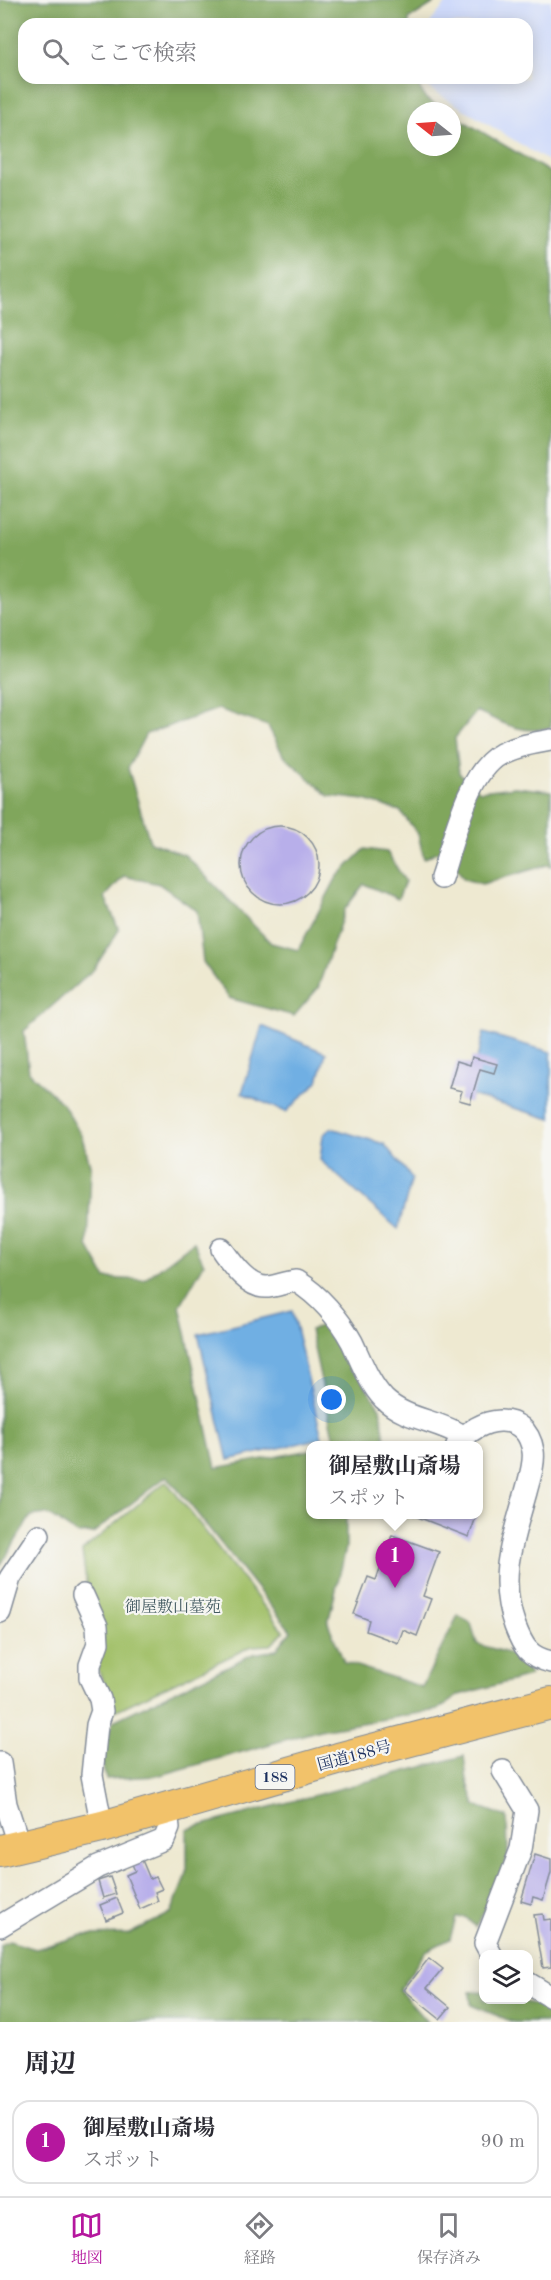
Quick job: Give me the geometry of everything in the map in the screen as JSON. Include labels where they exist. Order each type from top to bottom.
[{"type":"highway","name":"国道188号","points":[[7,1851],[167,1809],[338,1759],[551,1703]]},
{"type":"street","points":[[441,878],[473,786],[484,769],[499,755],[523,745],[551,740]]},
{"type":"street","points":[[221,1249],[247,1279],[256,1285],[266,1288],[296,1281],[308,1288],[331,1312],[344,1330],[369,1379],[383,1398],[400,1412],[451,1428],[460,1441],[485,1422],[502,1421],[521,1427],[530,1440],[533,1454],[529,1482],[509,1556],[505,1582],[510,1612],[527,1652],[536,1658],[551,1662]]},
{"type":"street","points":[[0,1612],[10,1578],[39,1535]]},
{"type":"street","points":[[82,1595],[97,1626],[98,1643],[90,1665],[90,1678],[100,1699],[102,1711],[95,1737],[92,1775],[102,1827]]},
{"type":"street","points":[[0,1762],[6,1804],[7,1851]]},
{"type":"street","points":[[489,1950],[485,1943],[521,1850],[527,1810],[503,1771]]},
{"type":"street","points":[[0,1926],[98,1867],[164,1840],[169,1828],[167,1809]]},
{"type":"street","points":[[533,1986],[551,1997]]},
{"type":"shaded area","points":[[449,0],[551,0],[551,163],[461,108],[461,102],[452,102],[429,88],[427,84],[533,84],[533,18],[434,18]]},
{"type":"green space","points":[[0,0],[439,0],[411,18],[18,18],[18,84],[417,84],[426,99],[431,102],[407,102],[407,156],[461,156],[461,119],[551,173],[551,727],[522,729],[504,724],[477,711],[455,738],[459,773],[480,791],[515,787],[551,791],[551,866],[547,865],[482,884],[464,879],[453,862],[436,852],[424,859],[418,834],[400,811],[365,800],[329,796],[283,755],[268,726],[218,709],[146,734],[128,768],[150,842],[185,855],[271,943],[298,950],[337,877],[365,849],[387,852],[405,881],[398,899],[364,884],[345,909],[318,988],[294,1016],[229,998],[203,962],[197,911],[159,884],[124,876],[105,897],[119,930],[94,969],[24,1031],[29,1072],[63,1104],[82,1137],[91,1168],[88,1246],[106,1278],[144,1280],[194,1242],[204,1264],[180,1306],[216,1468],[306,1451],[306,1519],[346,1519],[346,1548],[328,1623],[344,1662],[422,1687],[458,1615],[471,1623],[477,1644],[521,1657],[530,1676],[459,1695],[438,1710],[320,1730],[157,1776],[106,1779],[100,1756],[113,1721],[253,1654],[276,1650],[291,1631],[167,1476],[93,1533],[77,1534],[47,1514],[31,1516],[0,1566]]},
{"type":"green space","points":[[326,1324],[380,1408],[385,1441],[334,1441],[310,1330]]},
{"type":"green space","name":"御屋敷山墓苑","points":[[166,1481],[284,1632],[271,1645],[252,1646],[115,1711],[98,1669],[82,1551]]},
{"type":"green space","points":[[464,1756],[467,1780],[475,1805],[507,1817],[508,1856],[486,1909],[475,1927],[466,1917],[456,1918],[450,1939],[426,1951],[399,1990],[427,2022],[0,2022],[0,1945],[9,1941],[36,1949],[83,1935],[129,1934],[171,1913],[187,1873],[187,1829]]},
{"type":"green space","points":[[479,1991],[479,2004],[535,2005],[551,2014],[551,2022],[513,2022],[471,2005],[470,1992]]},
{"type":"water","points":[[262,1026],[326,1053],[318,1081],[286,1112],[242,1093]]},
{"type":"water","points":[[484,1033],[551,1052],[551,1119],[467,1094]]},
{"type":"water","points":[[331,1128],[384,1144],[412,1178],[398,1229],[320,1160],[323,1135]]},
{"type":"water","points":[[292,1311],[322,1438],[228,1460],[198,1334]]},
{"type":"building","points":[[272,826],[288,826],[302,832],[313,843],[319,857],[319,873],[313,887],[302,898],[288,904],[272,904],[258,898],[247,887],[241,873],[241,857],[247,843],[258,832]]},
{"type":"building","points":[[472,1057],[497,1064],[494,1073],[480,1069],[470,1103],[459,1100],[462,1091],[449,1088],[457,1061],[470,1065]]},
{"type":"building","points":[[423,1519],[475,1519],[469,1537]]},
{"type":"building","points":[[392,1535],[439,1552],[423,1596],[431,1599],[417,1636],[403,1630],[398,1643],[366,1631],[369,1620],[354,1614],[368,1577],[376,1580]]},
{"type":"building","points":[[535,1854],[551,1859],[551,1873],[543,1900],[533,1897],[531,1904],[521,1901]]},
{"type":"building","points":[[142,1860],[150,1879],[156,1877],[162,1889],[155,1892],[158,1901],[140,1909],[126,1875],[135,1871],[132,1864]]},
{"type":"building","points":[[110,1877],[116,1894],[103,1898],[98,1881]]},
{"type":"building","points":[[117,1898],[123,1913],[106,1920],[100,1905]]},
{"type":"building","points":[[543,1914],[544,1920],[551,1919],[551,1967],[543,1968],[534,1915]]},
{"type":"building","points":[[429,1958],[443,1969],[427,1988],[450,2007],[440,2019],[404,1990]]},
{"type":"place","name":"御屋敷山斎場","points":[[395,1588]]}]
